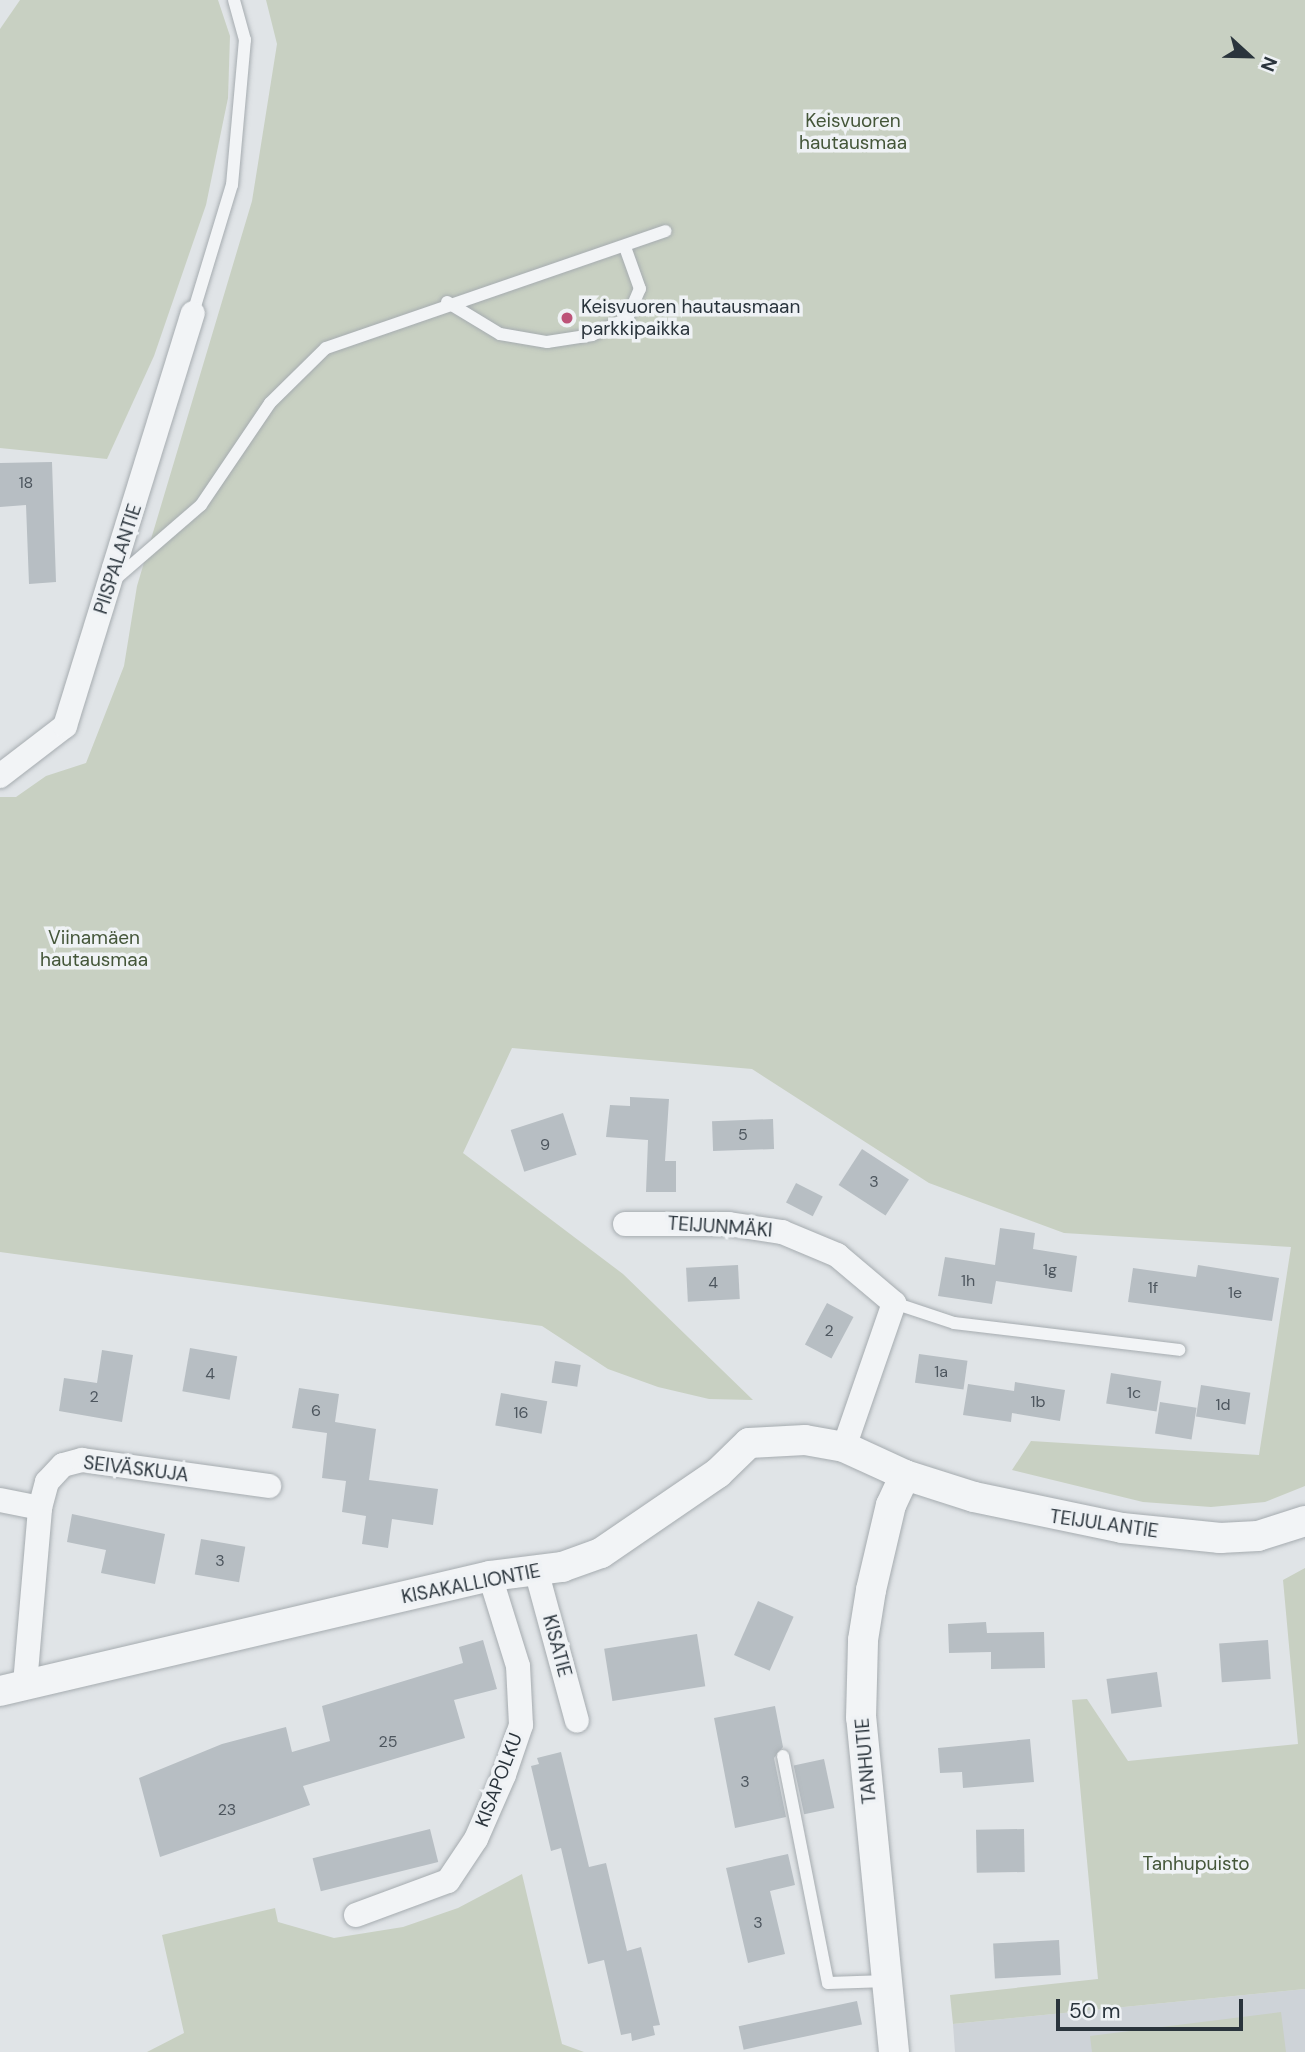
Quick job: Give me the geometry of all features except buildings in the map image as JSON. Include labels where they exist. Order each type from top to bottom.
[{"type":"street","name":"PIISPALANTIE","points":[[0,776],[65,726],[193,313]]},
{"type":"street","name":"TEIJUNMÄKI","points":[[625,1224],[729,1224],[782,1232],[837,1255],[894,1303]]},
{"type":"street","points":[[844,1447],[894,1303]]},
{"type":"street","name":"KISAKALLIONTIE","points":[[13,1688],[490,1576],[536,1570],[601,1553],[718,1473],[749,1443],[805,1440],[844,1447],[905,1475]]},
{"type":"street","name":"SEIVÄSKUJA","points":[[13,1688],[40,1508],[47,1482],[63,1465],[82,1460],[269,1486]]},
{"type":"street","name":"TEIJULANTIE","points":[[905,1475],[1047,1517],[1122,1528],[1220,1538],[1258,1536],[1305,1521]]},
{"type":"street","name":"TANHUTIE","points":[[894,2052],[862,1718],[863,1640],[891,1505],[905,1475]]},
{"type":"street","points":[[0,1500],[40,1508]]},
{"type":"street","name":"KISATIE","points":[[536,1570],[577,1721]]},
{"type":"street","name":"KISAPOLKU","points":[[356,1915],[448,1881],[476,1839],[504,1775],[521,1725],[518,1667],[490,1576]]},
{"type":"lane","points":[[193,313],[232,185],[245,40],[234,0]]},
{"type":"lane","points":[[110,583],[201,505],[270,403],[326,348],[447,302],[625,247],[665,231]]},
{"type":"lane","points":[[447,302],[500,334],[547,342],[592,335],[627,319],[640,289],[625,247]]},
{"type":"lane","points":[[894,1303],[954,1323],[1179,1350]]},
{"type":"lane","points":[[783,1756],[828,1983],[888,1981]]},
{"type":"shaded area","points":[[1305,1989],[1305,2052],[955,2052],[953,2024]]},
{"type":"green space","points":[[20,0],[218,0],[230,36],[228,98],[206,205],[154,356],[107,459],[0,448],[0,29]]},
{"type":"green space","points":[[266,0],[1305,0],[1305,1486],[1265,1502],[1211,1507],[1143,1502],[1012,1470],[1031,1441],[1259,1455],[1291,1247],[1064,1233],[929,1183],[752,1069],[512,1048],[463,1153],[623,1274],[753,1400],[709,1399],[658,1387],[608,1369],[542,1326],[0,1252],[0,797],[16,797],[46,776],[86,763],[124,666],[137,586],[252,201],[277,44]]},
{"type":"green space","name":"Tanhupuisto","points":[[1305,1568],[1305,1989],[953,2024],[950,1995],[1098,1979],[1072,1700],[1087,1699],[1128,1761],[1298,1744],[1283,1580]]},
{"type":"green space","points":[[522,1874],[562,2044],[584,2052],[147,2052],[184,2033],[162,1935],[275,1908],[278,1922],[334,1938],[403,1927],[458,1908]]},
{"type":"green space","points":[[1281,2012],[1286,2052],[1092,2052],[1090,2036]]},
{"type":"place","name":"Keisvuoren hautausmaan parkkipaikka","points":[[567,318]]},
{"type":"park label","name":"Keisvuoren hautausmaa","points":[[853,132]]},
{"type":"park label","name":"Viinamäen hautausmaa","points":[[94,949]]}]
